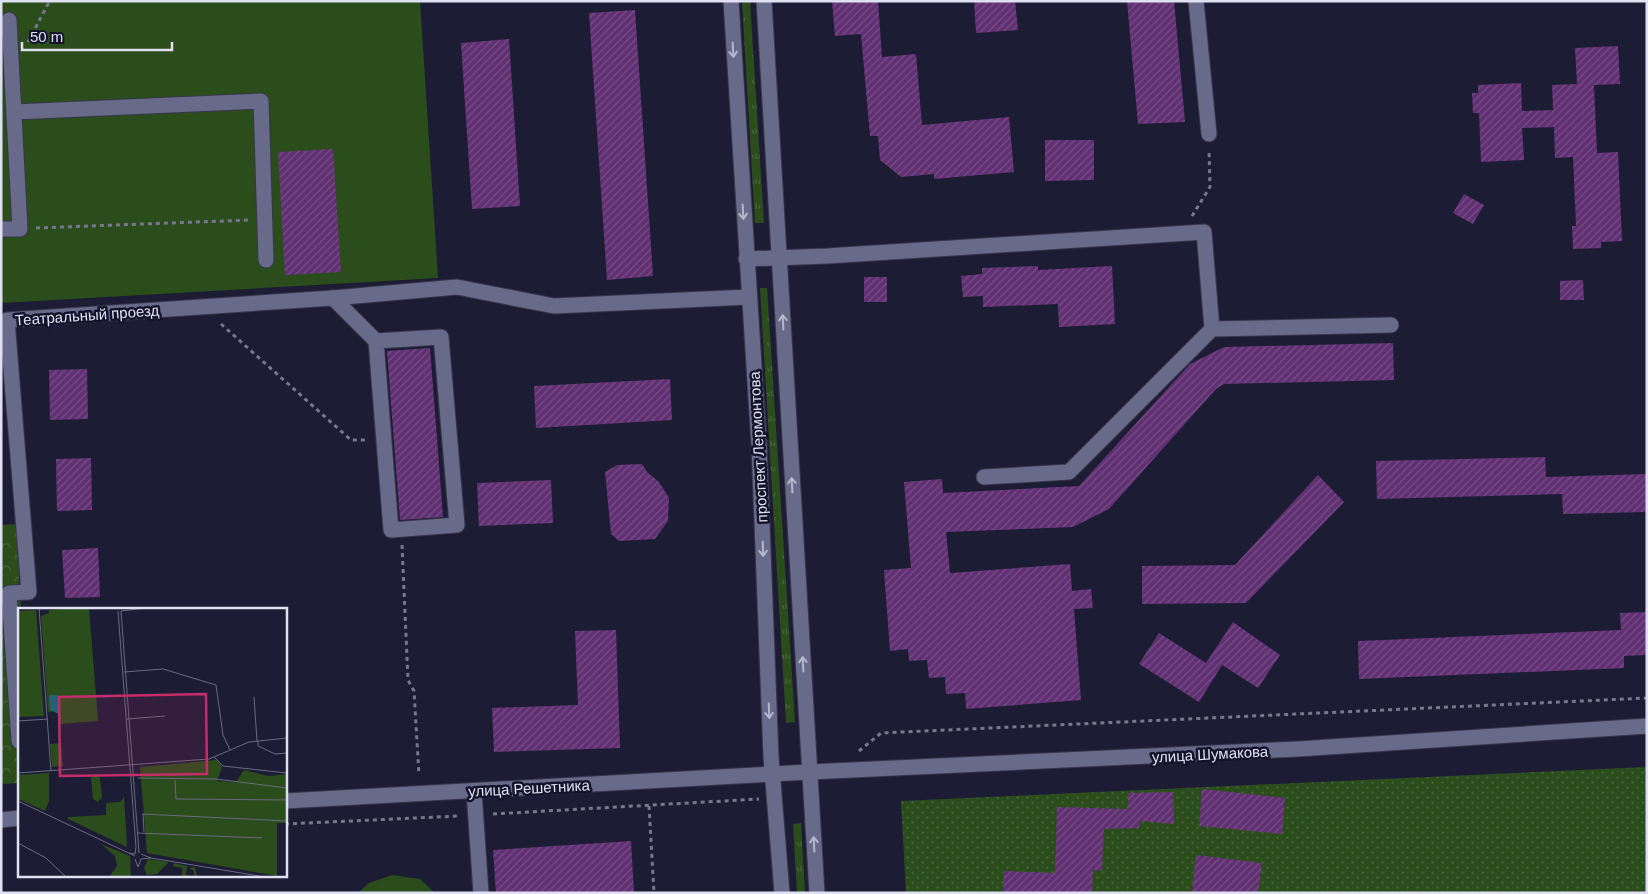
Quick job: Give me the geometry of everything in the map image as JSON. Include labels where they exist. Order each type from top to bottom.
[{"type":"street","name":"проспект Лермонтова","points":[[730,1],[759,444],[772,776],[782,893]]},
{"type":"street","points":[[764,1],[817,893]]},
{"type":"street","points":[[1196,1],[1209,134]]},
{"type":"street","points":[[1,229],[20,229],[9,20]]},
{"type":"street","points":[[14,112],[261,101],[266,260]]},
{"type":"street","points":[[746,259],[779,259],[1204,232],[1212,329]]},
{"type":"street","name":"Театральный проезд","points":[[18,725],[9,593],[29,592],[4,319],[333,298],[456,287],[554,306],[749,296]]},
{"type":"street","points":[[333,298],[376,341],[391,530],[457,525],[441,337],[376,341]]},
{"type":"street","points":[[984,477],[1069,472],[1212,329],[1391,325]]},
{"type":"street","name":"улица Шумакова","points":[[772,776],[809,772],[1298,749],[1647,726]]},
{"type":"street","name":"улица Решетника","points":[[286,801],[772,776]]},
{"type":"street","points":[[474,791],[481,893]]},
{"type":"street","points":[[1,820],[18,818]]},
{"type":"path","points":[[25,47],[48,4],[46,1]]},
{"type":"path","points":[[1181,234],[1210,186],[1209,134]]},
{"type":"path","points":[[20,229],[264,220]]},
{"type":"path","points":[[202,307],[352,440]]},
{"type":"path","points":[[402,529],[408,680],[414,691],[419,776]]},
{"type":"path","points":[[859,751],[881,733],[1647,698]]},
{"type":"path","points":[[286,824],[775,798]]},
{"type":"path","points":[[649,806],[654,893]]},
{"type":"green space","points":[[1,1],[420,1],[438,278],[1,303]]},
{"type":"green space","points":[[742,1],[750,1],[764,223],[755,223]]},
{"type":"green space","points":[[760,288],[767,288],[795,722],[786,723]]},
{"type":"green space","points":[[16,524],[21,608],[18,608],[18,783],[1,784],[1,525]]},
{"type":"green space","points":[[1647,767],[1647,893],[906,893],[901,801]]},
{"type":"green space","points":[[801,823],[805,893],[797,893],[793,824]]},
{"type":"green space","points":[[392,875],[420,879],[435,893],[358,893],[369,883]]},
{"type":"building","points":[[832,1],[878,1],[882,57],[916,54],[922,125],[1009,117],[1014,172],[934,179],[934,174],[901,177],[880,160],[878,136],[870,136],[861,34],[835,36]]},
{"type":"building","points":[[974,1],[1015,1],[1018,30],[976,33]]},
{"type":"building","points":[[1127,1],[1174,1],[1185,122],[1138,124]]},
{"type":"building","points":[[635,10],[653,276],[607,280],[589,13]]},
{"type":"building","points":[[509,39],[520,206],[472,209],[461,43]]},
{"type":"building","points":[[1618,46],[1620,84],[1594,85],[1597,153],[1618,152],[1622,241],[1601,242],[1601,248],[1573,249],[1572,226],[1576,226],[1573,157],[1555,158],[1554,127],[1522,128],[1524,160],[1481,162],[1479,113],[1473,113],[1472,93],[1478,93],[1478,85],[1521,83],[1522,111],[1553,110],[1552,85],[1577,84],[1575,48]]},
{"type":"building","points":[[1045,140],[1094,140],[1094,180],[1045,181]]},
{"type":"building","points":[[333,149],[341,272],[285,275],[278,152]]},
{"type":"building","points":[[1464,194],[1484,205],[1473,224],[1453,213]]},
{"type":"building","points":[[1038,266],[1038,270],[1112,266],[1115,324],[1059,327],[1058,304],[983,307],[983,296],[963,297],[961,276],[982,274],[982,268]]},
{"type":"building","points":[[864,277],[887,277],[887,302],[864,302]]},
{"type":"building","points":[[1583,280],[1584,300],[1560,300],[1560,281]]},
{"type":"building","points":[[1393,343],[1394,380],[1224,384],[1216,389],[1109,509],[1073,527],[946,532],[950,573],[1070,564],[1072,591],[1091,589],[1093,608],[1074,609],[1081,700],[966,709],[965,693],[946,694],[945,677],[929,678],[927,660],[909,661],[908,649],[890,651],[884,570],[911,568],[904,482],[942,479],[943,493],[1079,486],[1190,364],[1224,347]]},
{"type":"building","points":[[430,348],[443,517],[400,520],[387,351]]},
{"type":"building","points":[[87,369],[88,419],[50,420],[49,370]]},
{"type":"building","points":[[670,379],[672,420],[536,428],[534,386]]},
{"type":"building","points":[[1545,457],[1546,477],[1647,474],[1647,512],[1563,514],[1562,494],[1377,499],[1376,461]]},
{"type":"building","points":[[91,458],[92,510],[57,511],[56,459]]},
{"type":"building","points":[[642,464],[647,472],[659,482],[669,498],[668,521],[655,539],[619,541],[611,534],[605,472],[617,465]]},
{"type":"building","points":[[1318,475],[1344,502],[1246,603],[1142,604],[1142,566],[1235,565]]},
{"type":"building","points":[[551,480],[553,523],[479,526],[477,483]]},
{"type":"building","points":[[98,548],[100,597],[65,598],[62,550]]},
{"type":"building","points":[[1647,612],[1647,655],[1624,656],[1624,668],[1359,679],[1358,641],[1621,630],[1620,613]]},
{"type":"building","points":[[1233,622],[1280,655],[1258,688],[1222,665],[1199,702],[1139,664],[1159,633],[1206,663]]},
{"type":"building","points":[[616,630],[620,748],[494,752],[492,708],[578,705],[575,631]]},
{"type":"building","points":[[1202,789],[1285,798],[1282,834],[1199,826]]},
{"type":"building","points":[[1173,792],[1174,824],[1140,821],[1139,828],[1104,829],[1102,871],[1093,870],[1092,893],[1003,893],[1004,871],[1055,873],[1057,807],[1128,809],[1128,793]]},
{"type":"building","points":[[631,841],[634,893],[496,893],[493,850]]},
{"type":"building","points":[[1196,855],[1262,863],[1258,893],[1192,893]]}]
